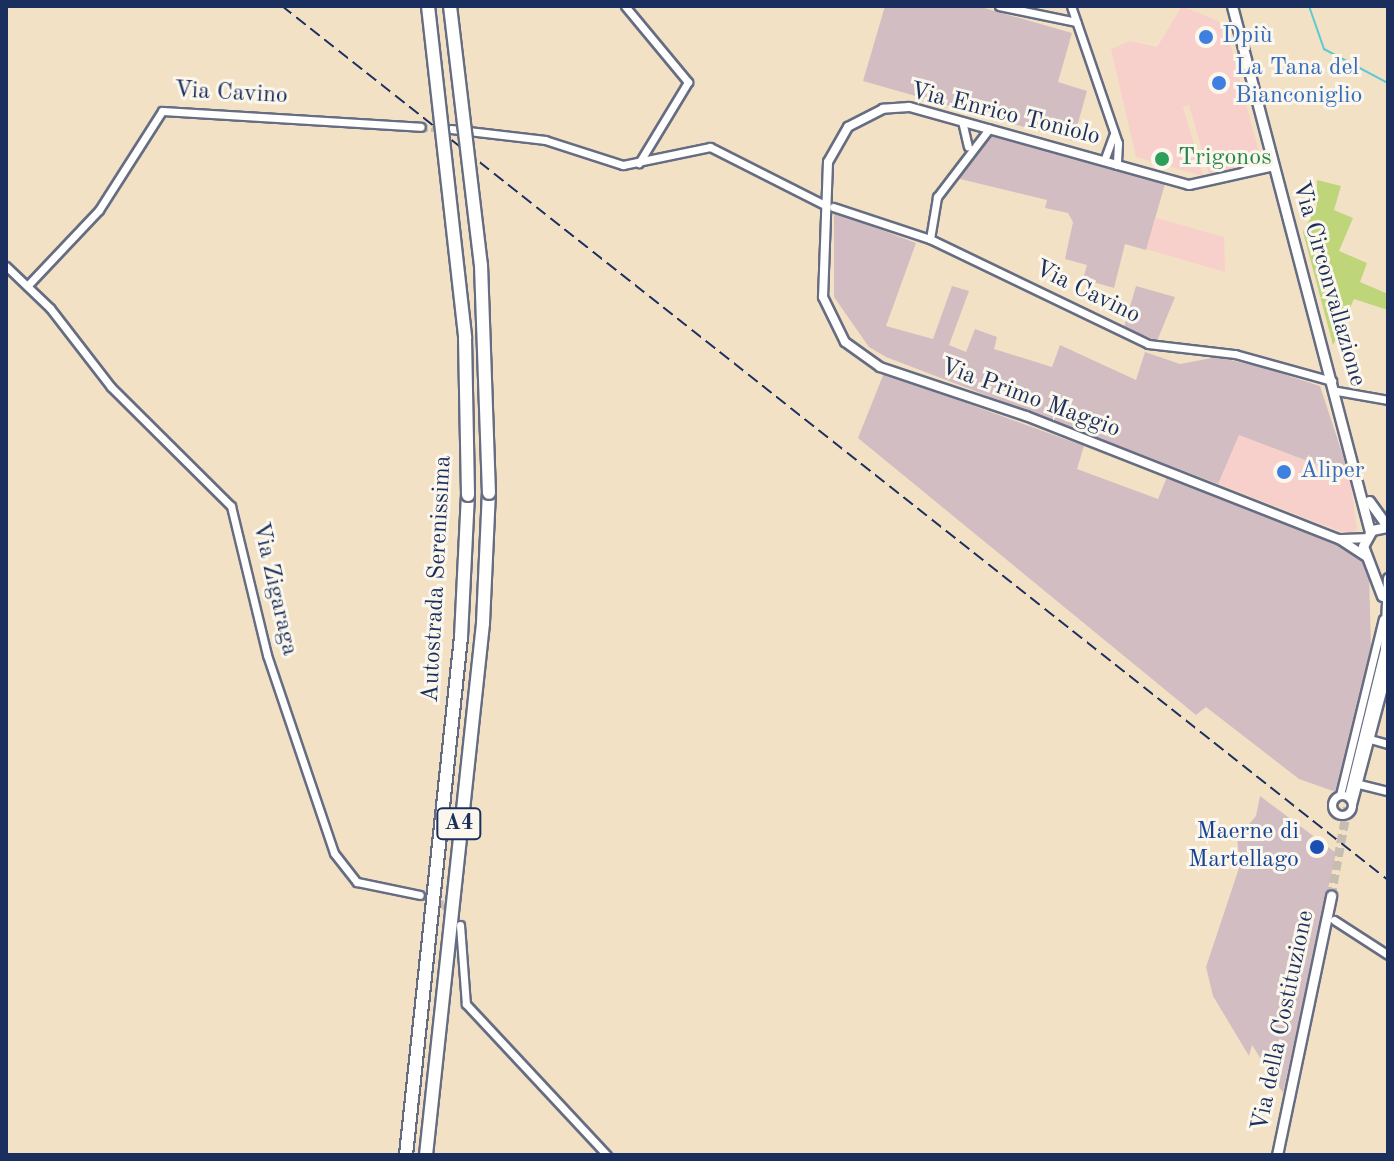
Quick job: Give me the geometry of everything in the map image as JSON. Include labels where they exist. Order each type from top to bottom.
[{"type":"highway","name":"Autostrada Serenissima","points":[[406,1155],[461,637],[468,495],[465,338],[428,6]]},
{"type":"highway","name":"Autostrada Serenissima","points":[[426,1155],[483,623],[489,493],[481,265],[450,6]]},
{"type":"main road","name":"Via Circonvallazione","points":[[1232,6],[1361,480],[1368,559]]},
{"type":"main road","name":"Via Circonvallazione","points":[[1361,480],[1388,527]]},
{"type":"main road","points":[[1368,535],[1388,527]]},
{"type":"main road","points":[[1368,559],[1388,567]]},
{"type":"main road","points":[[1368,559],[1386,618]]},
{"type":"main road","points":[[1345,793],[1386,618],[1388,578]]},
{"type":"main road","name":"Via della Costituzione","points":[[1277,1155],[1331,896]]},
{"type":"street","points":[[625,6],[688,79],[639,163]]},
{"type":"street","points":[[999,6],[1076,22]]},
{"type":"street","points":[[1071,6],[1112,130],[1117,165]]},
{"type":"street","name":"Via Enrico Toniolo","points":[[823,204],[832,151],[859,119],[909,107],[1189,185],[1258,173],[1273,162]]},
{"type":"street","name":"Via Cavino","points":[[29,284],[99,210],[167,109],[421,127]]},
{"type":"street","points":[[962,121],[968,148]]},
{"type":"street","points":[[451,129],[545,140],[600,162],[639,163],[710,147],[823,204]]},
{"type":"street","points":[[930,239],[937,197],[968,148],[989,129]]},
{"type":"street","points":[[1104,161],[1112,130]]},
{"type":"street","name":"Via Enrico Toniolo","points":[[1236,176],[1273,162]]},
{"type":"street","name":"Via Enrico Toniolo","points":[[1258,173],[1278,181]]},
{"type":"street","name":"Via Primo Maggio","points":[[823,204],[823,297],[836,331],[860,355],[1339,539],[1368,559]]},
{"type":"street","name":"Via Cavino","points":[[833,207],[930,239],[1148,344],[1235,354],[1388,400]]},
{"type":"street","name":"Via Zigaraga","points":[[6,266],[29,284],[111,387],[221,492],[238,520],[267,655],[338,861],[357,882],[420,895]]},
{"type":"street","name":"Via Primo Maggio","points":[[1339,539],[1368,535]]},
{"type":"street","points":[[1352,804],[1345,793],[1332,803],[1336,813],[1347,813],[1352,804],[1385,693],[1388,669]]},
{"type":"street","points":[[1370,739],[1388,744]]},
{"type":"street","points":[[1359,784],[1388,791]]},
{"type":"street","points":[[1334,920],[1388,955]]},
{"type":"street","points":[[460,925],[466,1004],[607,1155]]},
{"type":"shaded area","points":[[885,6],[977,6],[1072,33],[1058,82],[1087,91],[1073,141],[863,81]]},
{"type":"shaded area","points":[[1182,6],[1225,24],[1259,152],[1249,165],[1209,174],[1189,105],[1183,107],[1203,176],[1136,157],[1111,49],[1130,41],[1157,47]]},
{"type":"shaded area","points":[[995,136],[1165,184],[1146,250],[1125,244],[1114,288],[1083,279],[1087,265],[1065,259],[1073,222],[1068,213],[1045,208],[1047,200],[956,178],[979,140]]},
{"type":"shaded area","points":[[834,212],[916,243],[886,326],[933,339],[952,286],[969,291],[949,345],[966,352],[975,329],[997,337],[994,349],[1052,367],[1060,345],[1136,380],[1145,352],[1180,364],[1217,357],[1265,368],[1320,386],[1350,477],[1239,435],[1218,484],[886,357],[869,347],[834,297]]},
{"type":"shaded area","points":[[1156,218],[1224,237],[1225,272],[1146,249]]},
{"type":"shaded area","points":[[1136,286],[1175,297],[1157,341],[1124,327]]},
{"type":"shaded area","points":[[884,373],[1084,446],[1077,469],[1158,499],[1167,477],[1353,549],[1369,571],[1371,650],[1336,792],[1299,779],[1206,707],[1196,715],[858,438]]},
{"type":"shaded area","points":[[1238,434],[1350,477],[1357,530],[1347,534],[1218,484]]},
{"type":"shaded area","points":[[1260,796],[1336,853],[1283,1093],[1252,1045],[1249,1056],[1213,996],[1206,967],[1240,865],[1237,838],[1256,816]]},
{"type":"green space","points":[[1317,180],[1341,186],[1334,210],[1353,218],[1339,251],[1367,263],[1360,282],[1388,294],[1388,310],[1354,299],[1333,345],[1303,232],[1317,206]]},
{"type":"waterway","points":[[1309,6],[1324,49],[1388,83]]},
{"type":"tunnel","points":[[421,127],[443,129]]},
{"type":"tunnel","points":[[1331,896],[1350,792]]},
{"type":"tunnel","points":[[420,895],[443,904],[460,925]]},
{"type":"railway","points":[[282,6],[1388,880]]},
{"type":"place","name":"Dpiù","points":[[1206,37]]},
{"type":"place","name":"La Tana del Bianconiglio","points":[[1219,83]]},
{"type":"place","name":"Trigonos","points":[[1162,159]]},
{"type":"place","name":"Aliper","points":[[1284,472]]},
{"type":"place","name":"Maerne di Martellago","points":[[1317,847]]}]
